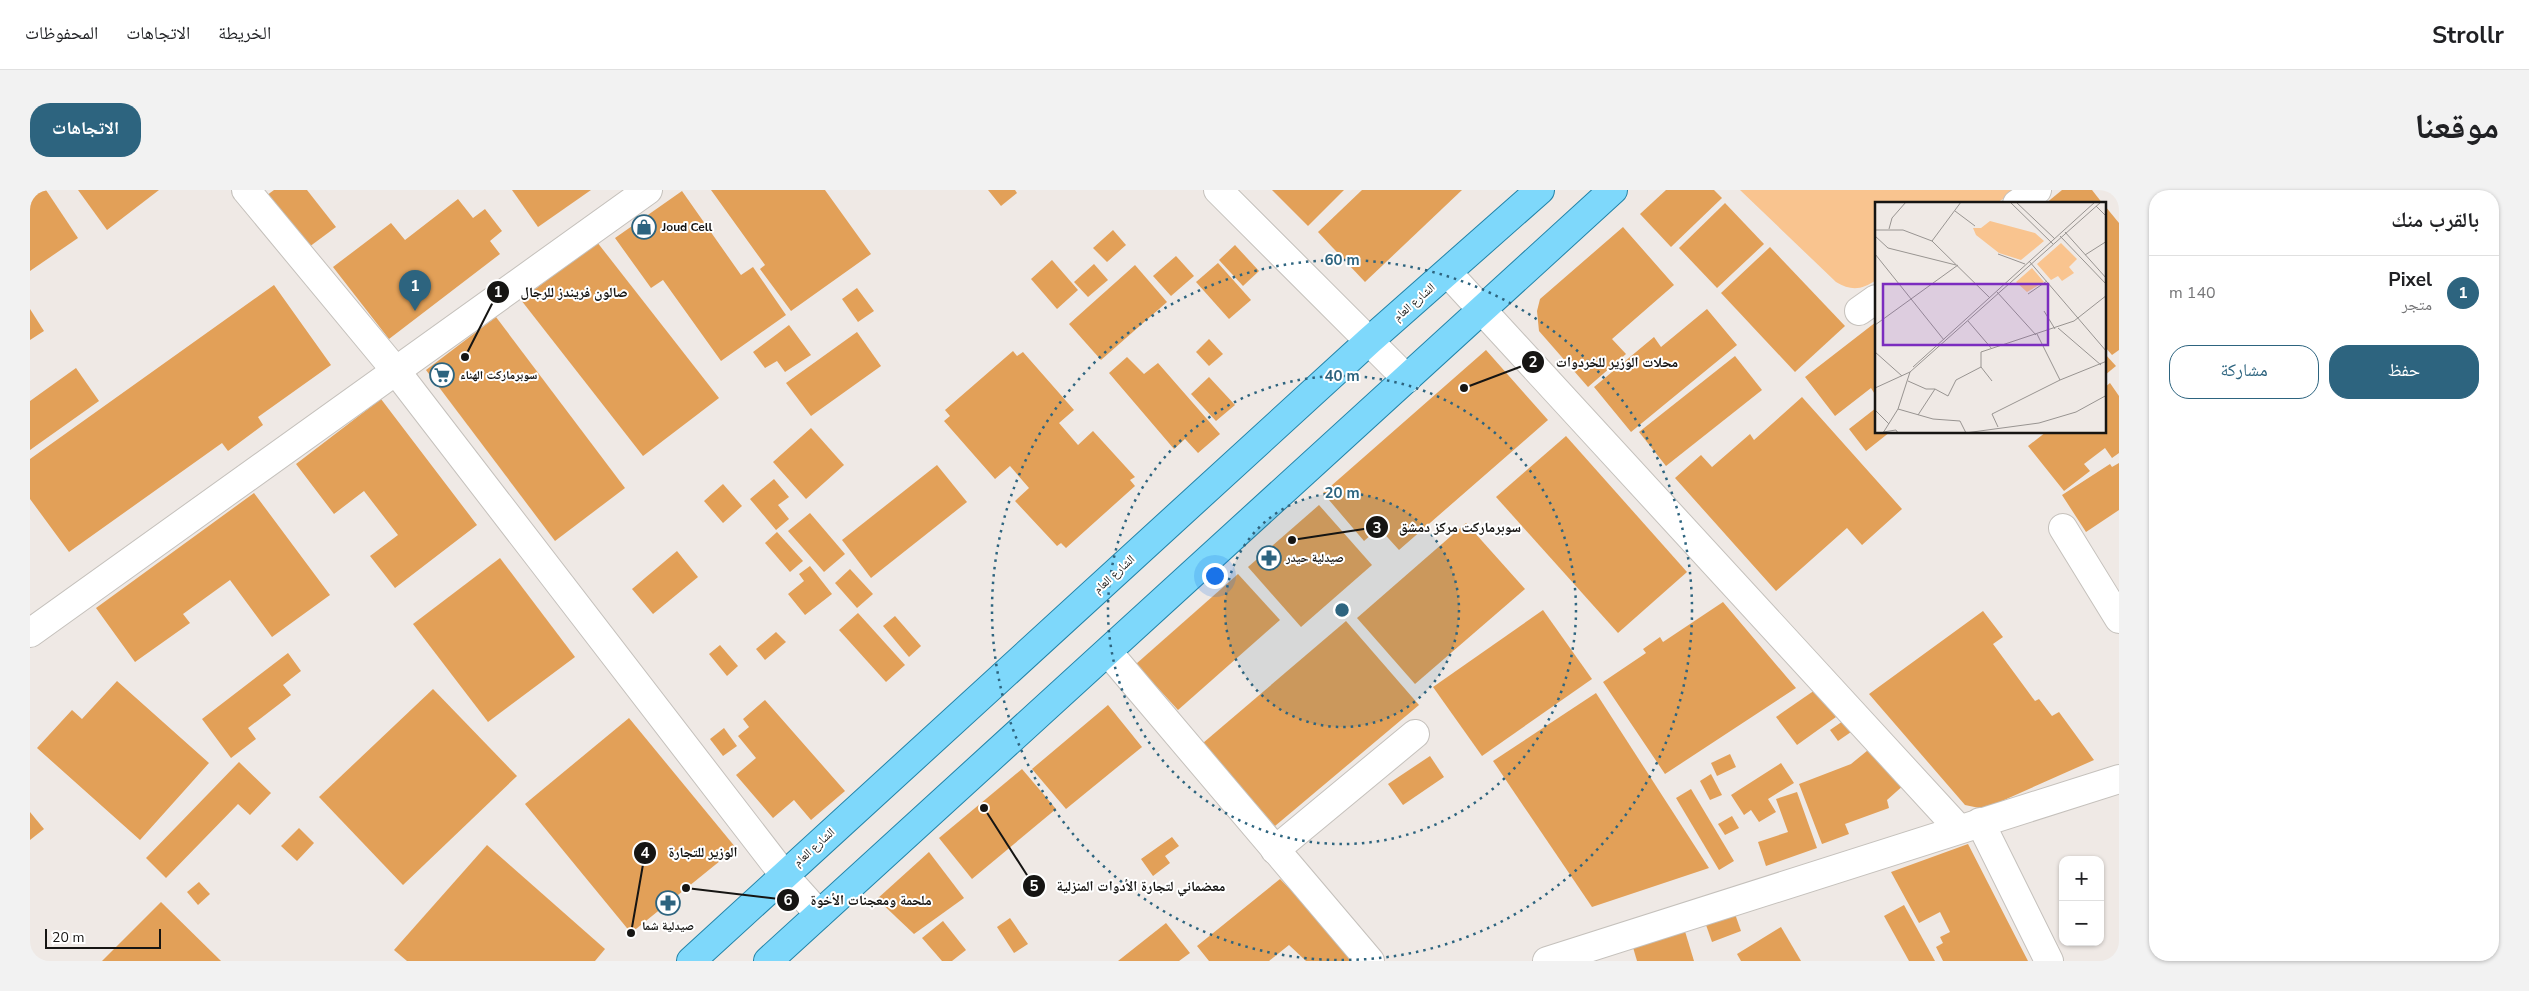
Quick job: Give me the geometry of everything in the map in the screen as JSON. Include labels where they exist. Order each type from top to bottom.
[{"type":"main road","name":"الشارع العام","points":[[691,961],[1369,341],[1540,190]]},
{"type":"main road","points":[[768,961],[1613,190]]},
{"type":"street","points":[[246,190],[396,371],[784,875],[819,914]]},
{"type":"street","points":[[30,633],[648,190]]},
{"type":"street","points":[[1218,190],[1407,379]]},
{"type":"street","points":[[2019,202],[2037,190]]},
{"type":"street","points":[[1448,272],[1970,826],[2049,961]]},
{"type":"street","points":[[2062,528],[2119,619]]},
{"type":"street","points":[[1108,652],[1370,961]]},
{"type":"street","points":[[1275,850],[1415,734]]},
{"type":"street","points":[[1547,961],[2119,779]]},
{"type":"shaded area","points":[[1740,190],[2017,190],[1998,202],[1875,202],[1875,281],[1866,286],[1856,288],[1847,287],[1836,282]]},
{"type":"building","points":[[30,190],[46,190],[78,238],[30,271]]},
{"type":"building","points":[[78,190],[159,190],[107,230]]},
{"type":"building","points":[[274,190],[307,190],[336,227],[305,250],[263,198]]},
{"type":"building","points":[[512,190],[591,190],[538,227]]},
{"type":"building","points":[[711,190],[825,190],[871,254],[791,311],[760,269],[765,265]]},
{"type":"building","points":[[988,190],[1015,190],[1017,193],[1001,206]]},
{"type":"building","points":[[1272,190],[1344,190],[1308,226]]},
{"type":"building","points":[[1362,190],[1462,190],[1365,282],[1318,232]]},
{"type":"building","points":[[1666,190],[1714,190],[1722,198],[1671,247],[1640,214]]},
{"type":"building","points":[[2062,190],[2092,190],[2101,202],[2047,202]]},
{"type":"building","points":[[682,191],[741,275],[753,267],[786,315],[721,361],[663,280],[651,288],[615,238]]},
{"type":"building","points":[[458,199],[473,218],[485,209],[502,231],[490,241],[500,254],[389,339],[333,267],[391,223],[405,240]]},
{"type":"building","points":[[1725,203],[1764,244],[1717,288],[1679,248]]},
{"type":"building","points":[[2106,207],[2119,223],[2119,350],[2112,355],[2106,348]]},
{"type":"building","points":[[1623,227],[1674,285],[1612,339],[1626,354],[1588,387],[1539,331],[1537,311],[1540,299]]},
{"type":"building","points":[[1113,230],[1126,245],[1107,262],[1093,248]]},
{"type":"building","points":[[597,242],[719,398],[643,456],[521,300]]},
{"type":"building","points":[[1235,245],[1259,271],[1243,286],[1219,260]]},
{"type":"building","points":[[1770,247],[1845,326],[1795,372],[1721,293]]},
{"type":"building","points":[[1176,256],[1194,276],[1171,296],[1153,276]]},
{"type":"building","points":[[1052,260],[1078,290],[1057,309],[1031,279]]},
{"type":"building","points":[[1218,263],[1251,300],[1229,319],[1196,282]]},
{"type":"building","points":[[1094,264],[1108,280],[1088,297],[1074,282]]},
{"type":"building","points":[[1135,265],[1167,302],[1101,360],[1069,324]]},
{"type":"building","points":[[274,285],[331,365],[258,417],[263,425],[228,451],[222,443],[69,552],[30,499],[30,459]]},
{"type":"building","points":[[857,288],[874,311],[858,322],[842,299]]},
{"type":"building","points":[[30,309],[44,331],[30,340]]},
{"type":"building","points":[[1707,309],[1737,345],[1631,432],[1594,387],[1654,337],[1661,347]]},
{"type":"building","points":[[496,317],[625,488],[555,541],[426,370]]},
{"type":"building","points":[[1875,323],[1875,394],[1871,388],[1835,416],[1805,377]]},
{"type":"building","points":[[789,325],[811,355],[785,372],[777,361],[765,368],[753,352]]},
{"type":"building","points":[[857,332],[881,366],[811,416],[786,383]]},
{"type":"building","points":[[1209,339],[1223,354],[1209,366],[1196,352]]},
{"type":"building","points":[[1486,350],[1548,420],[1399,550],[1379,528],[1364,541],[1323,493]]},
{"type":"building","points":[[1013,351],[1017,356],[1023,352],[1074,410],[1059,423],[1078,445],[1093,431],[1135,477],[1130,480],[1135,486],[1066,548],[1061,543],[1057,546],[1015,501],[1029,488],[1010,466],[995,479],[944,421],[950,416],[945,410]]},
{"type":"building","points":[[2106,355],[2116,366],[2106,374]]},
{"type":"building","points":[[1735,356],[1762,390],[1666,466],[1639,432]]},
{"type":"building","points":[[1127,357],[1144,374],[1158,363],[1220,434],[1198,453],[1185,439],[1174,449],[1109,373]]},
{"type":"building","points":[[76,368],[99,401],[30,450],[30,401]]},
{"type":"building","points":[[1209,377],[1235,405],[1216,421],[1191,394]]},
{"type":"building","points":[[2110,383],[2119,396],[2119,453],[2112,458],[2105,448],[2084,464],[2090,471],[2064,491],[2028,446],[2043,434],[2106,434],[2106,386]]},
{"type":"building","points":[[1802,397],[1902,509],[1862,545],[1847,528],[1776,591],[1675,478],[1701,455],[1712,467],[1750,434],[1754,440]]},
{"type":"building","points":[[381,399],[477,525],[395,588],[370,556],[398,535],[364,491],[334,514],[296,464]]},
{"type":"building","points":[[1875,409],[1875,434],[1887,434],[1866,451],[1849,429]]},
{"type":"building","points":[[811,428],[844,465],[806,499],[773,462]]},
{"type":"building","points":[[1566,436],[1687,572],[1618,633],[1496,497]]},
{"type":"building","points":[[2119,463],[2119,510],[2086,532],[2062,495],[2110,464],[2112,467]]},
{"type":"building","points":[[937,465],[967,502],[871,578],[842,540]]},
{"type":"building","points":[[774,479],[789,497],[778,505],[789,519],[776,530],[750,499]]},
{"type":"building","points":[[723,484],[742,506],[723,523],[704,501]]},
{"type":"building","points":[[254,493],[330,595],[272,637],[230,580],[183,614],[190,623],[135,662],[96,608]]},
{"type":"building","points":[[1319,505],[1372,565],[1301,627],[1248,567]]},
{"type":"building","points":[[810,513],[845,554],[824,572],[788,531]]},
{"type":"building","points":[[1466,523],[1525,589],[1415,684],[1357,618]]},
{"type":"building","points":[[777,532],[803,561],[790,572],[765,543]]},
{"type":"building","points":[[677,551],[698,577],[653,614],[632,589]]},
{"type":"building","points":[[500,558],[575,657],[488,722],[413,624]]},
{"type":"building","points":[[810,566],[832,594],[805,615],[788,594],[804,581],[799,574]]},
{"type":"building","points":[[850,569],[873,594],[857,608],[835,583]]},
{"type":"building","points":[[1238,574],[1280,620],[1178,710],[1136,664]]},
{"type":"building","points":[[1723,602],[1796,688],[1665,774],[1603,682],[1646,653],[1643,649],[1660,637],[1663,642]]},
{"type":"building","points":[[1543,610],[1592,679],[1482,756],[1433,687]]},
{"type":"building","points":[[1983,611],[2003,637],[1993,644],[2035,701],[2039,699],[2052,716],[2059,712],[2094,760],[1984,809],[1965,805],[1869,694]]},
{"type":"building","points":[[858,613],[905,665],[886,682],[839,630]]},
{"type":"building","points":[[895,616],[921,646],[909,657],[883,626]]},
{"type":"building","points":[[1346,621],[1419,705],[1275,826],[1203,743]]},
{"type":"building","points":[[776,632],[786,642],[765,660],[756,649]]},
{"type":"building","points":[[720,645],[738,666],[727,676],[709,654]]},
{"type":"building","points":[[288,653],[301,671],[283,685],[291,695],[248,728],[256,739],[231,758],[202,719]]},
{"type":"building","points":[[117,681],[209,763],[140,840],[37,748],[72,710],[82,719]]},
{"type":"building","points":[[433,689],[517,776],[403,885],[319,797]]},
{"type":"building","points":[[1815,690],[1836,717],[1797,745],[1776,717]]},
{"type":"building","points":[[1596,693],[1709,868],[1592,907],[1493,761]]},
{"type":"building","points":[[765,700],[845,791],[811,820],[794,800],[773,818],[736,775],[756,758],[738,736],[749,727],[743,719]]},
{"type":"building","points":[[1108,705],[1142,747],[1066,809],[1032,769]]},
{"type":"building","points":[[629,718],[736,848],[631,933],[525,804]]},
{"type":"building","points":[[1843,721],[1851,732],[1838,741],[1830,730]]},
{"type":"building","points":[[724,728],[737,746],[723,756],[710,739]]},
{"type":"building","points":[[1873,746],[1905,784],[1887,800],[1889,808],[1845,824],[1849,834],[1822,844],[1799,784],[1851,764]]},
{"type":"building","points":[[1730,754],[1736,767],[1717,776],[1711,763]]},
{"type":"building","points":[[1430,756],[1444,777],[1403,805],[1388,784]]},
{"type":"building","points":[[239,762],[271,793],[250,815],[238,804],[166,878],[146,858]]},
{"type":"building","points":[[1781,763],[1794,783],[1768,799],[1776,812],[1759,822],[1751,810],[1744,815],[1731,795]]},
{"type":"building","points":[[1022,769],[1056,809],[972,879],[939,838]]},
{"type":"building","points":[[1711,774],[1722,795],[1710,800],[1700,781]]},
{"type":"building","points":[[1691,789],[1734,861],[1719,870],[1676,798]]},
{"type":"building","points":[[1797,792],[1817,848],[1766,866],[1758,842],[1788,832],[1776,799]]},
{"type":"building","points":[[30,812],[44,829],[30,840]]},
{"type":"building","points":[[1732,816],[1739,828],[1725,835],[1718,824]]},
{"type":"building","points":[[299,828],[314,843],[297,861],[281,846]]},
{"type":"building","points":[[1172,837],[1179,846],[1165,856],[1170,863],[1153,876],[1141,859]]},
{"type":"building","points":[[1968,844],[2028,961],[1943,961],[1936,947],[1943,943],[1940,937],[1950,932],[1940,912],[1919,923],[1891,872]]},
{"type":"building","points":[[487,845],[605,949],[595,961],[407,961],[394,950]]},
{"type":"building","points":[[929,852],[964,898],[914,934],[877,899]]},
{"type":"building","points":[[1280,879],[1361,961],[1306,961],[1289,945],[1269,961],[1209,961],[1197,946]]},
{"type":"building","points":[[199,882],[210,894],[198,905],[187,892]]},
{"type":"building","points":[[161,902],[221,961],[102,961]]},
{"type":"building","points":[[1904,905],[1935,961],[1909,961],[1884,916]]},
{"type":"building","points":[[1735,914],[1741,931],[1712,942],[1706,925]]},
{"type":"building","points":[[1010,918],[1028,944],[1014,953],[997,927]]},
{"type":"building","points":[[943,921],[966,950],[952,961],[942,961],[922,938]]},
{"type":"building","points":[[1166,923],[1190,953],[1179,961],[1118,961]]},
{"type":"building","points":[[1781,927],[1801,961],[1741,961],[1737,954]]},
{"type":"building","points":[[1684,928],[1694,961],[1637,961],[1632,944]]},
{"type":"place","name":"Joud Cell","points":[[644,227]]},
{"type":"place","name":"Pixel","points":[[415,311]]},
{"type":"place","name":"صالون فريندز للرجال","points":[[465,357]]},
{"type":"place","name":"سوبرماركت الهناء","points":[[442,375]]},
{"type":"place","name":"محلات الوزير للخردوات","points":[[1464,388]]},
{"type":"place","name":"سوبرماركت مركز دمشق","points":[[1292,540]]},
{"type":"place","name":"صيدلية حيدر","points":[[1269,558]]},
{"type":"place","name":"معضماني لتجارة الأدوات المنزلية","points":[[984,808]]},
{"type":"place","name":"ملحمة ومعجنات الأخوة","points":[[686,888]]},
{"type":"place","name":"صيدلية شما","points":[[668,903]]},
{"type":"place","name":"الوزير للتجارة","points":[[631,933]]}]
